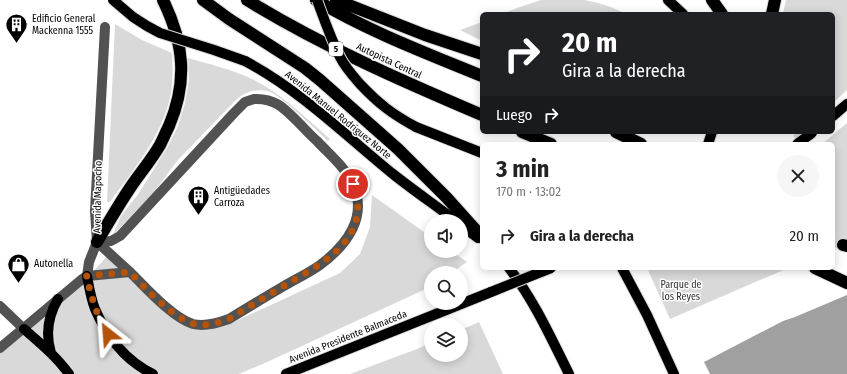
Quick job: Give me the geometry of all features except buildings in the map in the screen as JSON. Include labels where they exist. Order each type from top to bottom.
[{"type":"highway","points":[[97,242],[127,193],[160,145],[174,113],[181,85],[181,57],[175,29],[163,0]]},
{"type":"highway","points":[[203,0],[229,19],[305,68],[320,80],[398,149],[447,198],[480,235]]},
{"type":"highway","name":"Autopista Central","points":[[247,0],[302,32],[362,62],[480,114]]},
{"type":"highway","points":[[317,0],[364,26],[480,75]]},
{"type":"highway","points":[[336,0],[425,35],[480,53]]},
{"type":"highway","points":[[712,0],[721,12]]},
{"type":"highway","points":[[772,12],[775,0]]},
{"type":"highway","points":[[527,134],[546,142]]},
{"type":"highway","points":[[620,134],[637,142]]},
{"type":"highway","points":[[819,270],[847,283]]},
{"type":"main road","name":"Avenida Manuel Rodríguez Norte","points":[[112,0],[133,17],[160,33],[245,61],[292,90],[394,175],[447,214]]},
{"type":"main road","points":[[317,0],[337,50],[346,67],[371,95],[393,114],[416,127],[480,152]]},
{"type":"main road","points":[[668,0],[681,12]]},
{"type":"main road","points":[[835,114],[847,104]]},
{"type":"main road","points":[[800,142],[810,134]]},
{"type":"main road","points":[[468,230],[480,239]]},
{"type":"main road","points":[[510,270],[524,289],[540,315],[569,374]]},
{"type":"main road","name":"Avenida Presidente Balmaceda","points":[[286,374],[547,270]]},
{"type":"main road","points":[[623,270],[673,372]]},
{"type":"main road","points":[[86,276],[95,308],[108,334],[123,353],[134,363],[153,374]]},
{"type":"main road","points":[[51,353],[48,345],[49,317],[58,299]]},
{"type":"main road","points":[[24,329],[51,353],[69,374]]},
{"type":"street","name":"Avenida Mapocho","points":[[86,276],[89,262],[97,242],[96,211],[105,27]]},
{"type":"street","points":[[254,99],[270,101],[284,108],[343,167],[353,184],[358,201],[356,223],[348,238],[335,253],[319,266],[229,319],[218,323],[202,325],[193,324],[186,321],[169,309],[97,242],[111,241],[120,236],[234,113],[245,102],[254,99]]},
{"type":"street","points":[[0,348],[86,276],[130,272]]},
{"type":"street","points":[[0,306],[24,329]]},
{"type":"green space","points":[[541,0],[584,0],[605,5],[621,12],[507,12]]},
{"type":"green space","points":[[786,0],[847,0],[847,90],[835,101],[835,12],[783,12]]},
{"type":"green space","points":[[480,23],[480,40],[460,30]]},
{"type":"green space","points":[[115,24],[142,40],[172,53],[173,68],[171,93],[167,108],[155,137],[129,177],[110,202],[107,202]]},
{"type":"green space","points":[[188,58],[235,72],[272,90],[330,139],[328,141],[290,106],[274,94],[263,90],[249,92],[234,102],[177,161],[154,192],[113,235],[121,216],[139,193],[167,148],[178,126],[185,103],[189,80]]},
{"type":"green space","points":[[847,123],[847,243],[835,248],[835,142],[824,142]]},
{"type":"green space","points":[[372,195],[424,232],[424,258],[461,258],[467,262],[461,266],[424,266],[424,290],[239,374],[0,374],[0,352],[86,279],[110,253],[170,313],[198,330],[225,326],[340,273],[360,254],[370,227]]},
{"type":"green space","name":"Parque de los Reyes","points":[[648,270],[783,270],[670,319]]},
{"type":"green space","points":[[479,322],[503,374],[350,374],[424,346],[424,362],[468,362],[468,327]]},
{"type":"shaded area","points":[[847,295],[847,374],[681,374],[783,321]]},
{"type":"pier","points":[[703,360],[710,374],[679,374],[680,372]]},
{"type":"tunnel","points":[[835,80],[847,81]]},
{"type":"tunnel","points":[[800,134],[806,142]]},
{"type":"tunnel","points":[[835,178],[847,191]]},
{"type":"tunnel","points":[[835,241],[843,245]]},
{"type":"place","name":"Edificio General Mackenna 1555","points":[[17,44]]},
{"type":"place","name":"Antigüedades Carroza","points":[[199,216]]},
{"type":"place","name":"Autonella","points":[[18,284]]},
{"type":"route","points":[[108,334],[95,308],[86,276],[130,272],[169,309],[186,321],[193,324],[202,325],[218,323],[229,319],[319,266],[335,253],[348,238],[356,223],[358,201],[353,184]]}]
